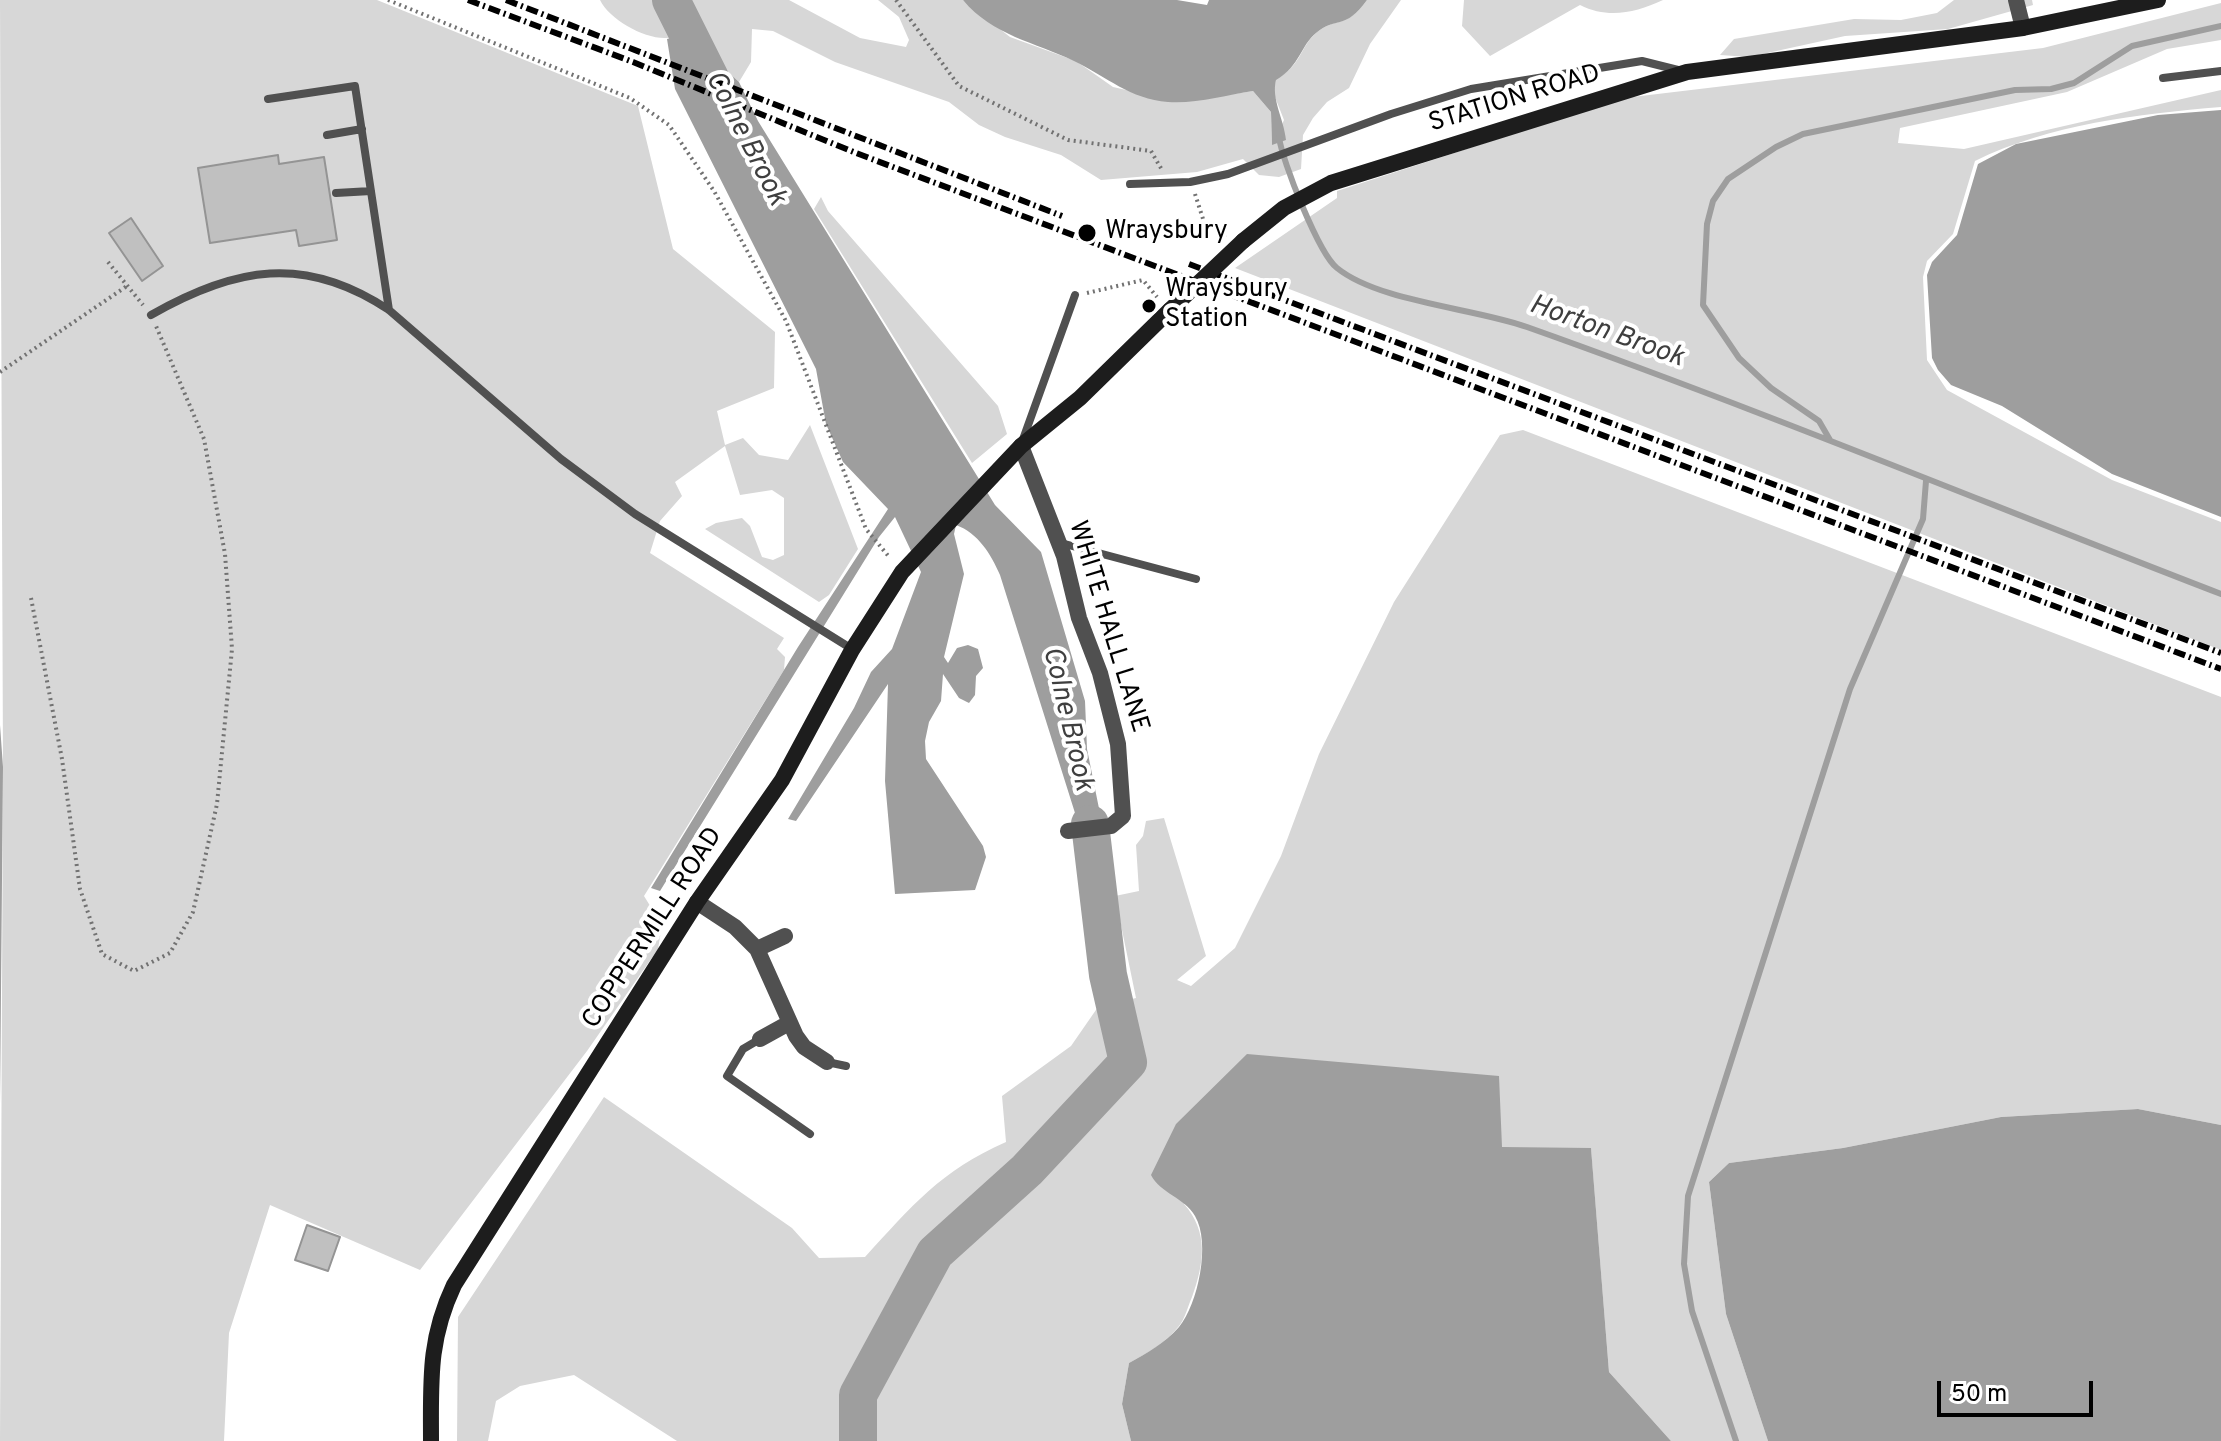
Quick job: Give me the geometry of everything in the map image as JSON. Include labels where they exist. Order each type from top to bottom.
[{"type":"street","points":[[2016,0],[2023,28]]},
{"type":"street","name":"STATION ROAD","points":[[992,474],[1080,398],[1237,241],[1284,208],[1331,183],[1687,72],[2023,28],[2158,0]]},
{"type":"street","name":"WHITE HALL LANE","points":[[1021,446],[1059,543],[1118,744],[1123,816],[1111,826],[1068,831]]},
{"type":"street","name":"COPPERMILL ROAD","points":[[431,1441],[432,1356],[438,1318],[454,1285],[697,902],[782,780],[852,650],[902,572],[992,474]]},
{"type":"street","points":[[697,902],[735,927],[757,949],[789,1023],[804,1047],[827,1062]]},
{"type":"street","points":[[757,949],[785,936]]},
{"type":"street","points":[[760,1039],[789,1023]]},
{"type":"lane","points":[[1130,184],[1190,182],[1228,174],[1391,114],[1471,89],[1642,61],[1687,72]]},
{"type":"lane","points":[[2163,78],[2221,71]]},
{"type":"lane","points":[[268,99],[355,86],[389,310]]},
{"type":"lane","points":[[327,135],[362,129]]},
{"type":"lane","points":[[336,193],[371,191]]},
{"type":"lane","points":[[151,315],[218,282],[275,272],[300,273],[366,294],[389,310],[561,459],[686,548],[852,650]]},
{"type":"lane","points":[[1021,446],[1075,295]]},
{"type":"lane","points":[[1059,543],[1196,579]]},
{"type":"lane","points":[[760,1039],[743,1049],[727,1076],[810,1134]]},
{"type":"lane","points":[[827,1062],[846,1066]]},
{"type":"path","points":[[388,0],[630,98],[669,125],[714,191],[786,321],[866,529],[902,572]]},
{"type":"path","points":[[896,0],[959,86],[1068,140],[1151,151],[1169,183]]},
{"type":"path","points":[[1190,182],[1204,222],[1237,241]]},
{"type":"path","points":[[31,598],[62,759],[80,889],[102,954],[134,971],[170,953],[193,912],[217,804],[232,649],[225,554],[204,439],[151,315],[108,262]]},
{"type":"path","points":[[1075,295],[1143,280],[1167,308]]},
{"type":"path","points":[[0,372],[127,286]]},
{"type":"shaded area","points":[[0,0],[377,0],[638,106],[673,249],[775,332],[774,388],[717,411],[725,445],[743,438],[759,455],[788,460],[810,425],[858,549],[829,595],[819,602],[705,529],[716,523],[742,518],[750,526],[762,557],[773,560],[784,555],[784,498],[772,490],[740,495],[725,446],[675,482],[682,496],[660,521],[650,553],[784,638],[777,649],[785,657],[784,670],[644,896],[662,925],[658,949],[587,1051],[420,1270],[270,1205],[229,1333],[224,1441],[0,1441],[3,767]]},
{"type":"shaded area","points":[[600,0],[789,0],[860,38],[906,47],[909,40],[899,17],[878,0],[963,0],[1010,37],[1076,61],[1113,87],[1180,102],[1253,91],[1271,112],[1272,145],[1284,120],[1273,92],[1276,79],[1291,68],[1311,38],[1323,28],[1353,15],[1367,0],[1401,0],[1370,44],[1349,88],[1327,102],[1313,118],[1303,135],[1301,169],[1279,177],[1259,175],[1243,159],[1197,172],[1101,180],[1061,155],[979,125],[949,102],[835,62],[773,31],[752,29],[751,62],[739,82],[716,61],[697,30],[670,38],[648,35],[619,21]]},
{"type":"shaded area","points":[[1464,0],[1663,0],[1622,13],[1601,12],[1580,5],[1490,56],[1462,26]]},
{"type":"shaded area","points":[[1954,0],[2032,0],[2033,5],[1948,29],[1845,36],[1749,57],[1720,55],[1734,39],[1854,19],[1901,20],[1937,13]]},
{"type":"shaded area","points":[[2221,3],[2221,40],[2167,49],[2067,92],[1900,128],[1898,143],[1964,149],[2221,90],[2221,107],[2095,123],[2033,138],[1975,161],[1953,234],[1927,261],[1923,277],[1927,360],[1947,390],[2112,480],[2221,522],[2221,650],[1235,268],[1337,198],[1337,191],[1624,98],[2043,48]]},
{"type":"shaded area","points":[[821,197],[828,211],[998,406],[1007,434],[972,463],[814,209]]},
{"type":"shaded area","points":[[1523,430],[2221,697],[2221,1125],[2138,1109],[2001,1117],[1843,1148],[1729,1163],[1709,1182],[1726,1314],[1768,1441],[1671,1441],[1609,1372],[1591,1149],[1184,1204],[1201,1237],[1199,1272],[1179,1326],[1162,1343],[1129,1363],[1122,1404],[1131,1441],[677,1441],[574,1375],[520,1386],[496,1401],[488,1441],[457,1441],[458,1317],[604,1097],[792,1228],[819,1258],[865,1257],[928,1191],[963,1165],[1006,1142],[1002,1096],[1071,1046],[1098,1007],[1136,998],[1115,896],[1139,891],[1136,845],[1143,836],[1146,821],[1164,818],[1206,956],[1177,980],[1191,986],[1235,948],[1281,856],[1319,754],[1394,602],[1500,435]]},
{"type":"water","points":[[963,0],[1177,0],[1207,5],[1209,0],[1367,0],[1353,16],[1316,33],[1291,68],[1276,80],[1275,94],[1286,140],[1272,145],[1271,112],[1253,91],[1179,102],[1142,97],[1074,61],[1001,30]]},
{"type":"water","points":[[697,30],[716,61],[739,82],[758,121],[995,505],[1041,552],[1085,701],[1087,749],[1111,868],[1086,877],[1077,849],[1075,813],[1000,575],[983,545],[971,533],[956,525],[954,534],[964,574],[944,657],[948,663],[957,648],[968,645],[978,649],[983,668],[976,676],[975,695],[969,703],[959,698],[943,674],[941,701],[929,722],[925,741],[926,759],[983,846],[986,857],[975,890],[895,894],[885,781],[888,684],[796,821],[788,819],[854,708],[871,672],[892,649],[921,572],[895,517],[879,537],[660,891],[651,888],[798,647],[888,509],[843,462],[826,424],[816,369],[675,89],[667,39]]},
{"type":"water","points":[[2221,110],[2221,517],[2112,474],[2002,406],[1951,385],[1932,358],[1927,275],[1932,262],[1957,235],[1978,164],[2016,144],[2158,115]]},
{"type":"water","points":[[0,725],[3,767],[0,1104]]},
{"type":"water","points":[[1247,1054],[1499,1076],[1502,1147],[1591,1148],[1609,1372],[1671,1441],[1131,1441],[1122,1404],[1129,1363],[1162,1343],[1186,1317],[1197,1289],[1202,1257],[1200,1228],[1195,1216],[1151,1175],[1176,1124]]},
{"type":"water","points":[[2138,1109],[2221,1125],[2221,1441],[1768,1441],[1726,1314],[1709,1182],[1729,1163],[1843,1148],[2001,1117]]},
{"type":"building","points":[[278,155],[279,164],[324,157],[337,240],[299,246],[296,230],[210,243],[198,168]]},
{"type":"building","points":[[131,218],[163,266],[142,281],[109,233]]},
{"type":"building","points":[[307,1225],[340,1237],[328,1271],[295,1260]]},
{"type":"waterway","name":"Colne Brook","points":[[671,0],[710,78]]},
{"type":"waterway","points":[[1830,440],[1819,421],[1771,388],[1739,358],[1703,305],[1707,224],[1713,201],[1728,179],[1776,147],[1803,134],[2015,90],[2051,89],[2074,83],[2132,46],[2221,26]]},
{"type":"waterway","name":"Horton Brook","points":[[1279,137],[1294,185],[1321,245],[1337,268],[1355,280],[1402,297],[1527,327],[1789,424],[2221,594]]},
{"type":"waterway","points":[[1736,1441],[1692,1311],[1684,1264],[1688,1196],[1850,689],[1923,519],[1926,481]]},
{"type":"waterway","name":"Colne Brook","points":[[858,1441],[858,1395],[935,1253],[1027,1170],[1128,1062],[1108,975],[1090,824]]},
{"type":"railway","points":[[468,0],[633,62],[856,153],[2221,669]]},
{"type":"railway","points":[[506,0],[1062,216]]},
{"type":"railway","points":[[1189,264],[2221,653]]},
{"type":"place","name":"Wraysbury","points":[[1087,233]]},
{"type":"place","name":"Wraysbury Station","points":[[1149,306]]}]
